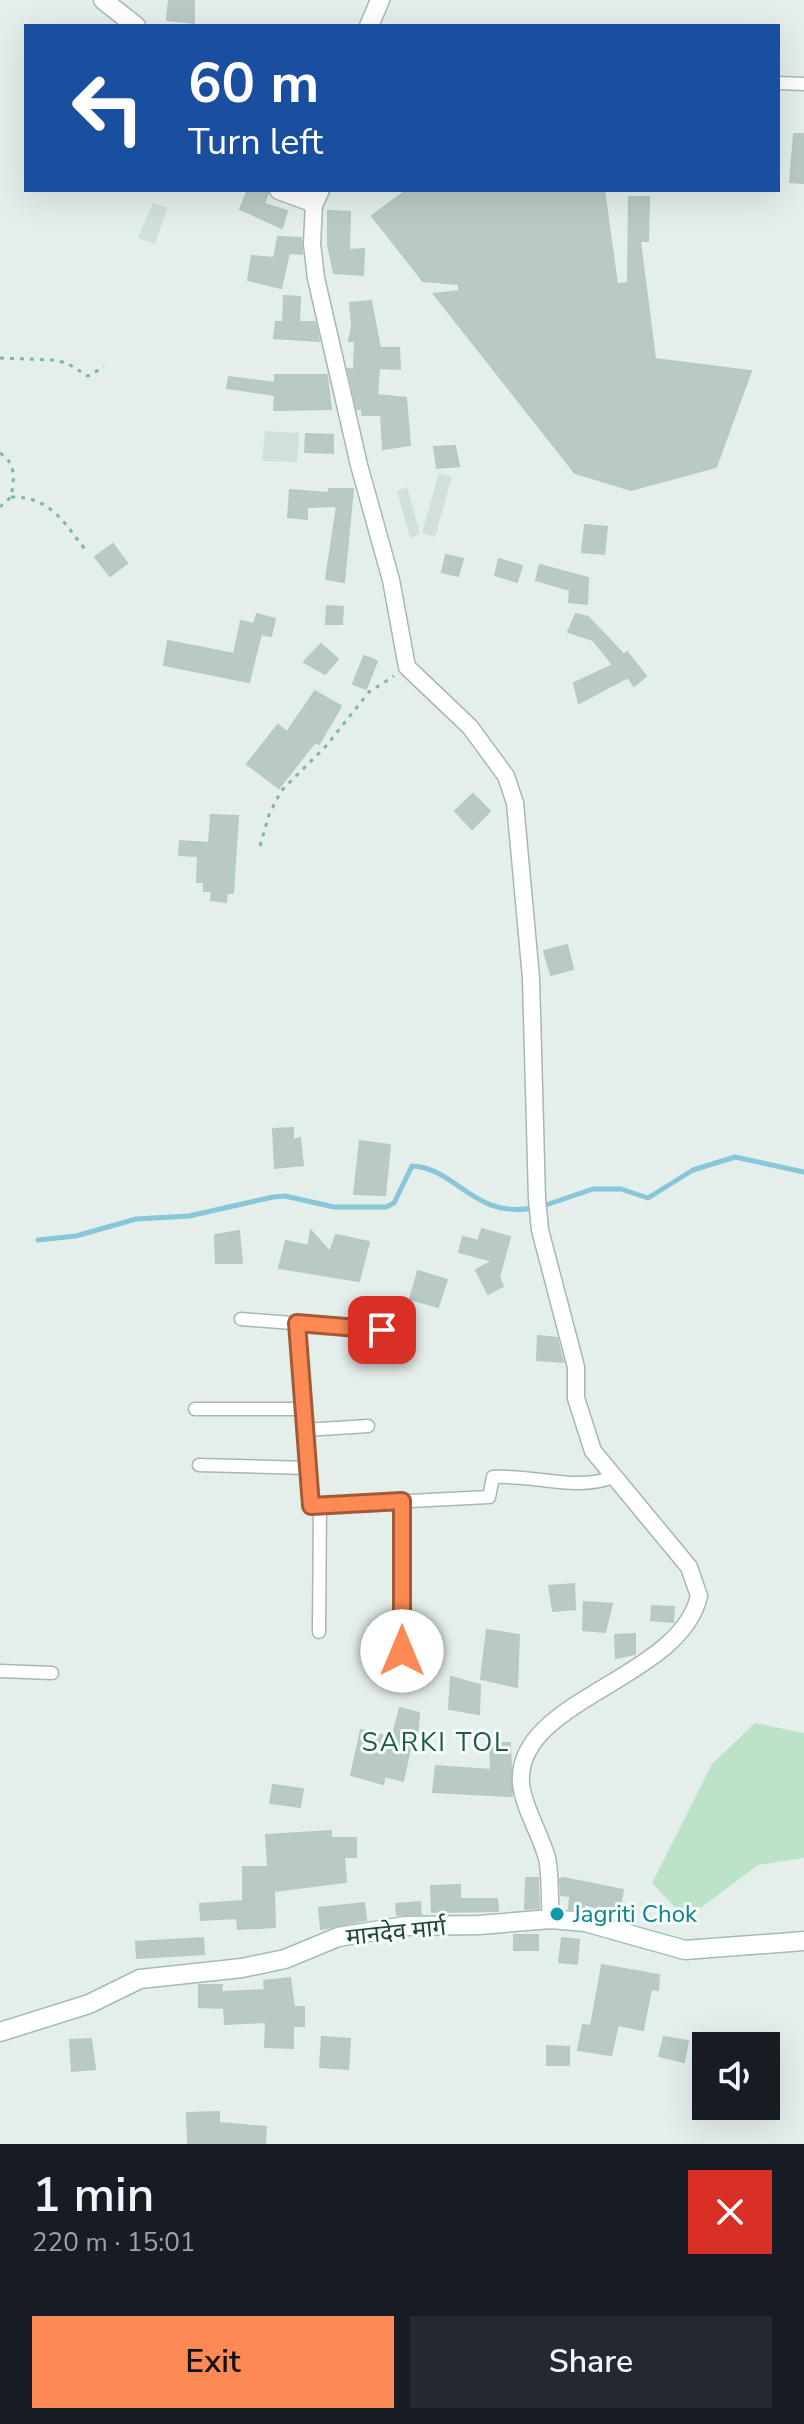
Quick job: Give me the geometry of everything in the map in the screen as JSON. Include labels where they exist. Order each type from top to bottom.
[{"type":"main road","points":[[103,0],[133,24]]},
{"type":"main road","points":[[370,24],[380,0]]},
{"type":"main road","points":[[292,192],[317,196]]},
{"type":"main road","name":"मानदेव मार्ग","points":[[0,2032],[89,2004],[140,1979],[242,1968],[285,1959],[338,1937],[405,1926],[479,1925],[551,1919],[585,1922],[685,1950],[804,1941]]},
{"type":"street","points":[[780,83],[804,84]]},
{"type":"street","points":[[317,196],[312,244],[316,278],[359,465],[391,580],[407,667],[470,727],[511,787],[531,978],[540,1230],[576,1367],[576,1398],[593,1451],[689,1567],[699,1596],[690,1620],[677,1636],[651,1659],[564,1712],[524,1761],[521,1782],[547,1859],[551,1919]]},
{"type":"street","points":[[241,1319],[382,1330]]},
{"type":"street","points":[[297,1323],[311,1506],[489,1497],[493,1477],[512,1475],[594,1485],[613,1477]]},
{"type":"street","points":[[195,1409],[304,1409]]},
{"type":"street","points":[[305,1430],[368,1426]]},
{"type":"street","points":[[199,1465],[308,1468]]},
{"type":"street","points":[[402,1501],[402,1651]]},
{"type":"street","points":[[319,1632],[320,1505]]},
{"type":"street","points":[[0,1671],[52,1673]]},
{"type":"path","points":[[0,358],[67,363],[88,376],[104,367]]},
{"type":"path","points":[[0,453],[9,459],[15,476],[11,497],[0,507]]},
{"type":"path","points":[[11,497],[40,501],[53,508],[88,553]]},
{"type":"path","points":[[260,846],[269,815],[281,791],[326,746],[369,692],[407,667]]},
{"type":"shaded area","points":[[153,203],[167,208],[155,244],[138,238]]},
{"type":"shaded area","points":[[265,431],[299,433],[297,462],[262,461]]},
{"type":"shaded area","points":[[439,473],[452,477],[435,537],[422,533]]},
{"type":"shaded area","points":[[407,487],[420,534],[410,538],[397,491]]},
{"type":"green space","points":[[755,1723],[804,1733],[804,1858],[758,1865],[686,1919],[652,1883],[712,1764]]},
{"type":"building","points":[[169,0],[194,0],[194,23],[167,20]]},
{"type":"building","points":[[794,134],[804,134],[804,183],[790,182]]},
{"type":"building","points":[[247,192],[261,192],[268,193],[264,204],[287,211],[282,228],[240,209]]},
{"type":"building","points":[[404,192],[604,192],[617,284],[628,283],[629,197],[649,197],[648,241],[640,241],[655,359],[751,371],[716,467],[631,490],[575,473],[434,294],[459,291],[459,284],[423,281],[372,216]]},
{"type":"building","points":[[328,211],[350,212],[349,250],[364,249],[363,275],[334,273],[328,245]]},
{"type":"building","points":[[278,237],[301,238],[302,254],[289,253],[281,288],[248,280],[252,256],[274,258]]},
{"type":"building","points":[[284,296],[300,297],[299,322],[315,322],[319,341],[274,338],[276,322],[283,322]]},
{"type":"building","points":[[371,301],[380,348],[399,348],[400,369],[379,368],[377,395],[406,398],[410,445],[383,449],[381,415],[362,415],[362,409],[357,409],[348,369],[354,370],[355,341],[349,341],[352,326],[350,303]]},
{"type":"building","points":[[275,375],[327,375],[331,409],[274,410],[275,395],[227,388],[229,377],[275,383]]},
{"type":"building","points":[[306,434],[333,435],[333,453],[305,452]]},
{"type":"building","points":[[455,446],[459,466],[437,468],[434,447]]},
{"type":"building","points":[[329,489],[353,489],[344,582],[326,579],[337,506],[307,507],[307,519],[288,517],[290,490],[329,493]]},
{"type":"building","points":[[585,525],[607,527],[604,554],[582,552]]},
{"type":"building","points":[[113,544],[127,563],[110,576],[95,557]]},
{"type":"building","points":[[446,555],[463,559],[458,576],[442,572]]},
{"type":"building","points":[[499,559],[522,566],[517,582],[495,575]]},
{"type":"building","points":[[540,565],[588,578],[587,604],[569,602],[570,590],[536,580]]},
{"type":"building","points":[[327,606],[343,607],[342,624],[326,624]]},
{"type":"building","points":[[257,614],[275,619],[271,636],[261,634],[249,682],[164,665],[168,641],[234,654],[241,621],[254,624]]},
{"type":"building","points":[[576,614],[588,617],[624,655],[627,652],[646,676],[634,686],[628,677],[579,703],[574,683],[613,665],[593,640],[568,632]]},
{"type":"building","points":[[321,644],[338,659],[325,674],[304,662]]},
{"type":"building","points":[[364,656],[377,661],[366,689],[353,684]]},
{"type":"building","points":[[315,691],[341,706],[319,744],[315,742],[279,788],[247,764],[278,725],[287,732]]},
{"type":"building","points":[[473,794],[490,811],[472,829],[455,811]]},
{"type":"building","points":[[211,815],[238,816],[233,893],[227,893],[226,902],[211,900],[212,891],[204,891],[204,882],[197,882],[198,856],[179,855],[180,841],[209,843]]},
{"type":"building","points":[[567,945],[573,969],[551,975],[544,951]]},
{"type":"building","points":[[293,1128],[293,1140],[300,1138],[303,1165],[275,1168],[273,1129]]},
{"type":"building","points":[[360,1141],[390,1145],[385,1195],[354,1194]]},
{"type":"building","points":[[482,1229],[510,1237],[499,1277],[503,1286],[488,1294],[476,1270],[493,1261],[459,1252],[463,1237],[478,1241]]},
{"type":"building","points":[[239,1231],[242,1263],[216,1263],[215,1235]]},
{"type":"building","points":[[311,1231],[330,1252],[336,1235],[369,1242],[359,1281],[279,1268],[286,1241],[308,1246]]},
{"type":"building","points":[[418,1271],[447,1280],[438,1307],[410,1299]]},
{"type":"building","points":[[538,1336],[557,1338],[563,1362],[537,1360]]},
{"type":"building","points":[[574,1584],[575,1609],[553,1611],[549,1586]]},
{"type":"building","points":[[584,1602],[612,1604],[605,1632],[583,1630]]},
{"type":"building","points":[[652,1606],[674,1607],[673,1622],[651,1620]]},
{"type":"building","points":[[487,1630],[519,1635],[517,1687],[481,1679]]},
{"type":"building","points":[[635,1634],[635,1654],[616,1658],[615,1635]]},
{"type":"building","points":[[451,1677],[480,1685],[479,1714],[449,1709]]},
{"type":"building","points":[[400,1708],[419,1713],[417,1740],[412,1740],[403,1781],[385,1776],[383,1784],[351,1775],[361,1730],[392,1738]]},
{"type":"building","points":[[490,1743],[510,1743],[512,1796],[433,1792],[436,1766],[491,1770]]},
{"type":"building","points":[[273,1785],[303,1789],[300,1807],[270,1803]]},
{"type":"building","points":[[331,1831],[331,1838],[356,1838],[356,1857],[344,1857],[346,1882],[274,1891],[275,1927],[238,1929],[237,1918],[201,1920],[200,1904],[243,1901],[243,1867],[268,1867],[266,1835]]},
{"type":"building","points":[[526,1878],[538,1878],[539,1908],[525,1909]]},
{"type":"building","points":[[560,1879],[623,1890],[619,1914],[584,1904],[584,1910],[569,1909],[570,1896],[561,1895]]},
{"type":"building","points":[[460,1885],[460,1899],[497,1899],[498,1911],[432,1912],[431,1886]]},
{"type":"building","points":[[420,1902],[421,1914],[397,1915],[396,1904]]},
{"type":"building","points":[[364,1903],[366,1920],[321,1929],[319,1908]]},
{"type":"building","points":[[514,1935],[538,1935],[538,1950],[514,1950]]},
{"type":"building","points":[[203,1938],[204,1954],[137,1958],[136,1942]]},
{"type":"building","points":[[562,1938],[579,1940],[577,1964],[559,1962]]},
{"type":"building","points":[[602,1965],[659,1975],[658,1990],[651,1989],[643,2030],[618,2025],[611,2055],[578,2050],[583,2025],[591,2026]]},
{"type":"building","points":[[290,1978],[294,2007],[304,2007],[304,2026],[293,2026],[293,2048],[265,2047],[266,2022],[225,2024],[224,2008],[199,2007],[199,1985],[222,1985],[221,1992],[265,1990],[264,1981]]},
{"type":"building","points":[[322,2037],[350,2039],[348,2069],[320,2067]]},
{"type":"building","points":[[664,2037],[688,2041],[684,2062],[659,2056]]},
{"type":"building","points":[[91,2039],[95,2069],[72,2071],[70,2040]]},
{"type":"building","points":[[547,2046],[569,2047],[569,2065],[547,2065]]},
{"type":"building","points":[[219,2112],[219,2123],[266,2127],[265,2144],[188,2143],[187,2113]]},
{"type":"waterway","points":[[543,1206],[593,1189],[621,1189],[648,1198],[693,1170],[735,1157],[804,1172]]},
{"type":"waterway","points":[[38,1240],[76,1236],[136,1219],[189,1216],[273,1197],[285,1196],[334,1207],[386,1207],[394,1203],[412,1166],[441,1175],[495,1206],[533,1208]]},
{"type":"place","name":"Jagriti Chok","points":[[557,1914]]},
{"type":"district","name":"SARKI TOL","points":[[436,1742]]},
{"type":"route","points":[[382,1330],[297,1323],[311,1506],[402,1501],[402,1651]]}]
